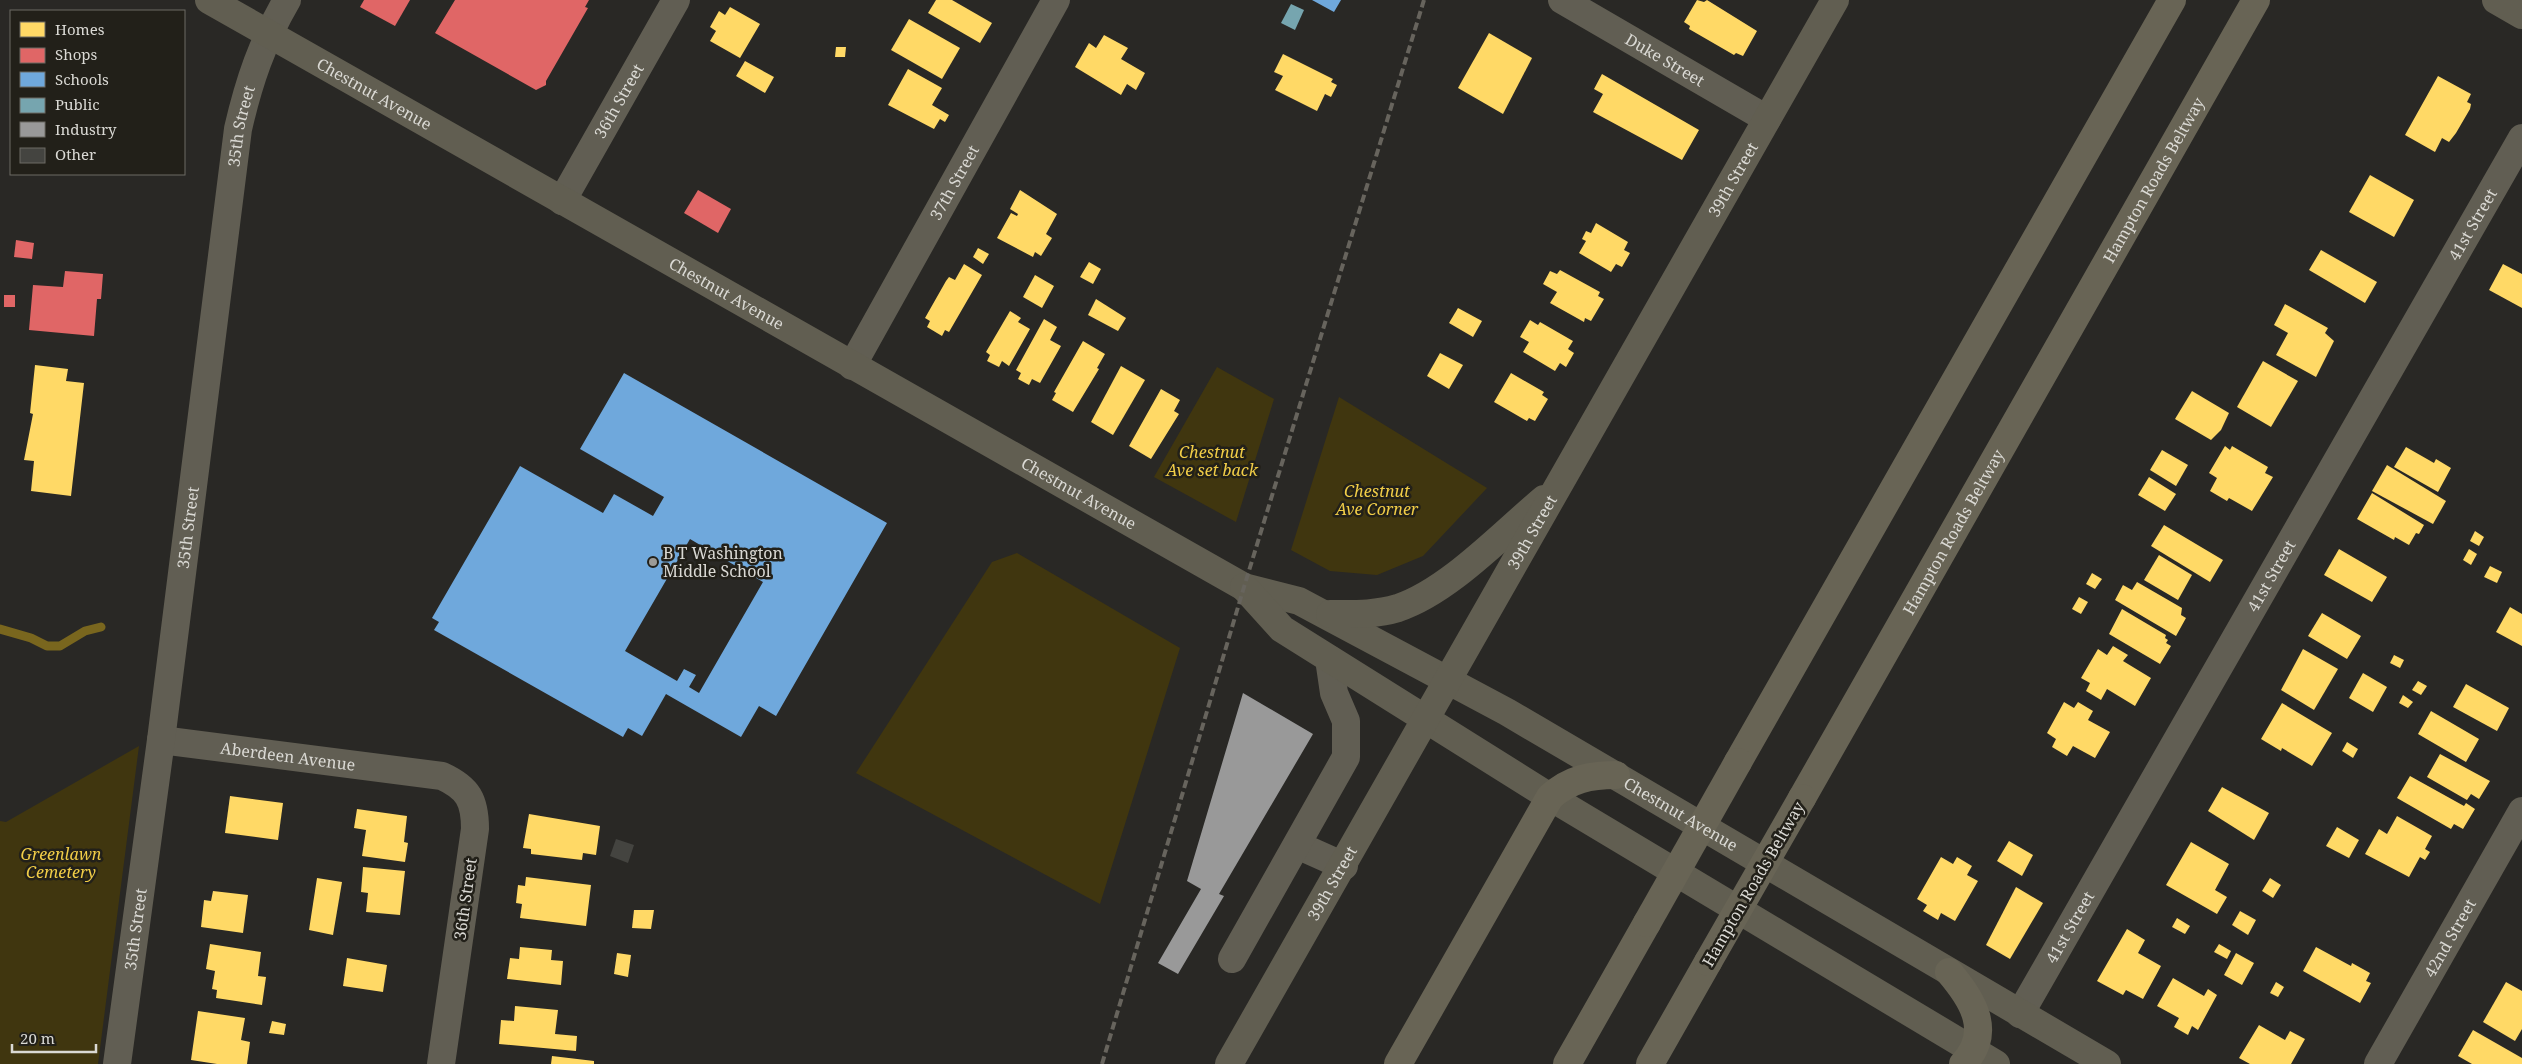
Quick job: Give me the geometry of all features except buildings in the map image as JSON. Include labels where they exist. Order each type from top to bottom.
[{"type":"highway","points":[[1566,1064],[2172,0]]},
{"type":"highway","name":"Hampton Roads Beltway","points":[[1650,1064],[2256,0]]},
{"type":"highway","points":[[1398,1064],[1550,796],[1572,781],[1598,775],[1616,775]]},
{"type":"highway","points":[[1949,972],[1965,991],[1978,1022],[1978,1060]]},
{"type":"main road","name":"Chestnut Avenue","points":[[209,0],[1244,588],[1299,600],[1449,680],[1616,775],[2106,1064]]},
{"type":"main road","name":"39th Street","points":[[1229,1064],[1344,866],[1836,0]]},
{"type":"main road","points":[[2496,0],[2522,15]]},
{"type":"main road","points":[[1325,614],[1366,615],[1397,608],[1420,599],[1443,584],[1558,487]]},
{"type":"main road","name":"Chestnut Avenue","points":[[1244,588],[1282,629],[1426,721],[1978,1060]]},
{"type":"street","name":"35th Street","points":[[117,1064],[161,740],[238,129],[250,80],[268,34],[287,0]]},
{"type":"street","name":"36th Street","points":[[562,201],[676,0]]},
{"type":"street","name":"37th Street","points":[[852,366],[1056,0]]},
{"type":"street","name":"Duke Street","points":[[1562,0],[1767,119]]},
{"type":"street","name":"41st Street","points":[[2020,1014],[2522,138]]},
{"type":"street","points":[[1232,959],[1346,757],[1346,722],[1334,693],[1329,659]]},
{"type":"street","name":"Aberdeen Avenue","points":[[161,740],[414,772]]},
{"type":"street","name":"36th Street","points":[[414,772],[442,776],[458,783],[469,796],[475,812],[475,829],[441,1064]]},
{"type":"street","name":"42nd Street","points":[[2378,1064],[2522,811]]},
{"type":"street","points":[[1297,845],[1344,866]]},
{"type":"green space","name":"Chestnut Ave set back","points":[[1217,367],[1274,399],[1236,522],[1154,477]]},
{"type":"green space","name":"Chestnut Ave Corner","points":[[1339,397],[1487,488],[1423,556],[1377,575],[1330,571],[1291,550]]},
{"type":"green space","points":[[1017,553],[1180,648],[1100,904],[856,773],[992,562]]},
{"type":"green space","name":"Greenlawn Cemetery","points":[[139,746],[98,1064],[0,1064],[0,821],[6,822]]},
{"type":"waterway","points":[[0,629],[31,638],[47,646],[60,646],[85,631],[101,627]]},
{"type":"railway","points":[[1102,1064],[1244,587],[1424,0]]},
{"type":"place","name":"B T Washington Middle School","points":[[653,562]]}]
